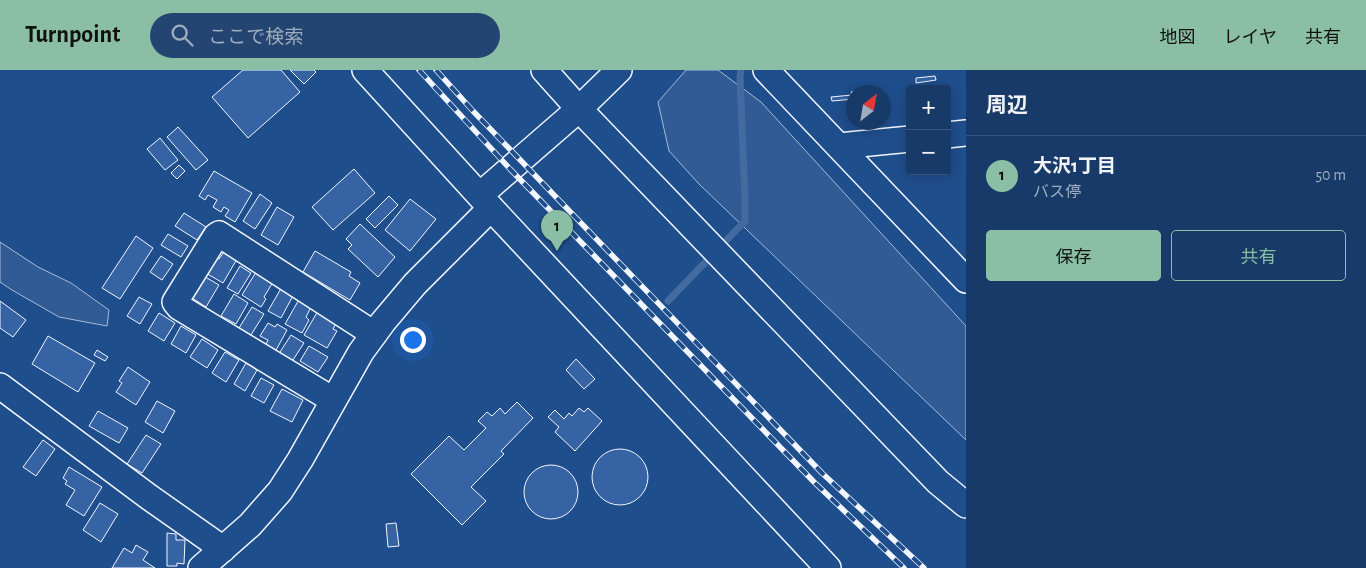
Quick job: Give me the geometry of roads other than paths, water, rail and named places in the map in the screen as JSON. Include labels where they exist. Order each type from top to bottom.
[{"type":"street","points":[[365,70],[828,568]]},
{"type":"street","points":[[544,70],[579,109],[938,482],[966,506]]},
{"type":"street","points":[[201,568],[250,525],[280,492],[361,352],[415,284],[486,202],[619,70]]},
{"type":"street","points":[[766,70],[966,280]]},
{"type":"street","points":[[951,135],[966,133]]},
{"type":"street","points":[[839,146],[906,138]]},
{"type":"street","points":[[333,400],[179,307],[175,302],[219,234],[374,334]]},
{"type":"street","points":[[0,386],[141,491],[223,549]]},
{"type":"waterway","points":[[668,301],[745,221],[741,70]]},
{"type":"railway","points":[[419,70],[510,169],[814,482],[904,568]]},
{"type":"railway","points":[[436,70],[473,111],[822,473],[924,568]]},
{"type":"place","name":"大沢1丁目","points":[[557,251]]}]
